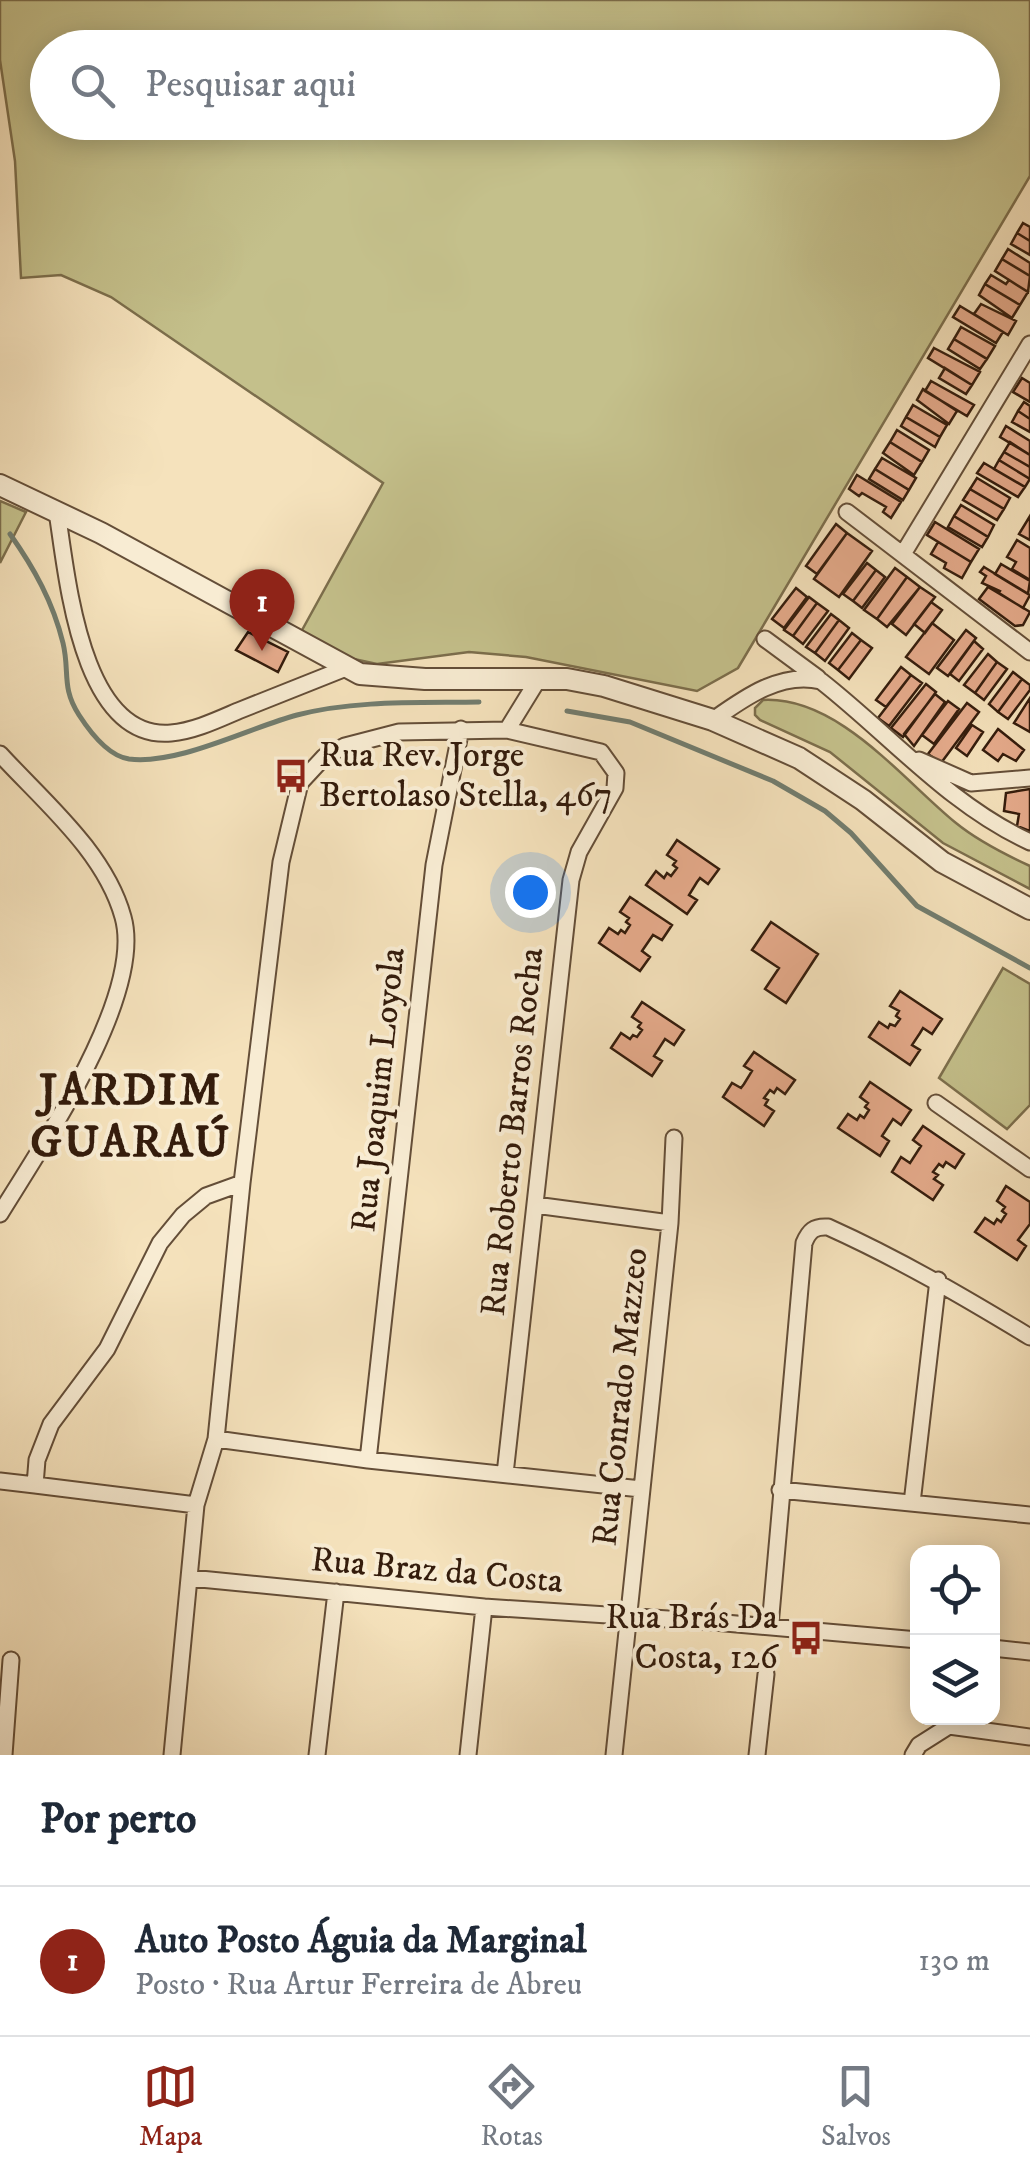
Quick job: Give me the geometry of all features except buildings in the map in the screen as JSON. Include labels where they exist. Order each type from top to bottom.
[{"type":"street","points":[[903,554],[1030,344]]},
{"type":"street","points":[[0,485],[100,532],[346,668],[376,676],[604,686],[714,720],[799,758],[863,800],[942,862],[1030,909]]},
{"type":"street","points":[[57,512],[69,588],[96,684],[109,703],[132,722],[169,734],[198,727],[346,668]]},
{"type":"street","points":[[847,512],[1028,644]]},
{"type":"street","points":[[765,639],[911,756],[940,786],[1030,842]]},
{"type":"street","points":[[714,720],[756,692],[780,682],[820,680]]},
{"type":"street","points":[[172,1755],[196,1505],[216,1439],[281,862],[300,783],[324,757],[344,746],[399,732],[510,724],[533,685]]},
{"type":"street","name":"Rua Roberto Barros Rocha","points":[[505,1474],[571,880],[579,852],[615,788],[616,773],[601,752],[510,724]]},
{"type":"street","name":"Rua Joaquim Loyola","points":[[368,1460],[434,865],[461,729]]},
{"type":"street","points":[[0,754],[94,860],[122,915],[126,936],[117,994],[91,1055],[58,1120],[0,1214]]},
{"type":"street","points":[[911,756],[971,783],[1030,778]]},
{"type":"street","points":[[936,1103],[1030,1170]]},
{"type":"street","name":"Rua Conrado Mazzeo","points":[[614,1755],[670,1223],[674,1138]]},
{"type":"street","points":[[35,1485],[37,1460],[52,1424],[106,1348],[160,1244],[182,1214],[206,1196],[242,1183]]},
{"type":"street","points":[[535,1205],[670,1223]]},
{"type":"street","points":[[770,1626],[804,1243],[809,1232],[818,1226],[828,1227],[938,1280],[1030,1337]]},
{"type":"street","points":[[912,1503],[938,1280]]},
{"type":"street","points":[[216,1439],[368,1460],[641,1489]]},
{"type":"street","points":[[0,1481],[196,1505]]},
{"type":"street","points":[[780,1490],[1030,1516]]},
{"type":"street","name":"Rua Braz da Costa","points":[[190,1578],[484,1607],[910,1639]]},
{"type":"street","points":[[317,1755],[336,1592]]},
{"type":"street","points":[[468,1755],[484,1607]]},
{"type":"street","points":[[1000,1649],[1030,1652]]},
{"type":"street","points":[[4,1755],[12,1660]]},
{"type":"street","points":[[757,1755],[766,1674]]},
{"type":"street","points":[[914,1755],[919,1745],[949,1726],[1030,1737]]},
{"type":"shaded area","points":[[0,0],[1030,0],[1030,176],[738,668],[697,691],[526,657],[469,652],[377,664],[340,656],[301,632],[383,483],[111,297],[61,275],[21,278],[15,161],[0,60]]},
{"type":"shaded area","points":[[0,501],[26,512],[0,563]]},
{"type":"shaded area","points":[[763,700],[791,702],[843,726],[964,830],[1030,866],[1030,889],[943,843],[830,752],[760,720],[755,708]]},
{"type":"shaded area","points":[[1003,968],[1030,984],[1030,1105],[1007,1129],[939,1078]]},
{"type":"waterway","points":[[10,534],[54,613],[73,705],[94,736],[121,757],[149,759],[191,751],[319,710],[387,703],[479,702]]},
{"type":"waterway","points":[[567,711],[630,722],[773,781],[825,811],[851,833],[917,906],[1030,968]]},
{"type":"place","name":"Auto Posto Águia da Marginal","points":[[262,651]]},
{"type":"place","name":"Rua Rev. Jorge Bertolaso Stella, 467","points":[[291,776]]},
{"type":"place","name":"Rua Brás Da Costa, 126","points":[[806,1638]]},
{"type":"district","name":"JARDIM GUARAÚ","points":[[131,1117]]}]
